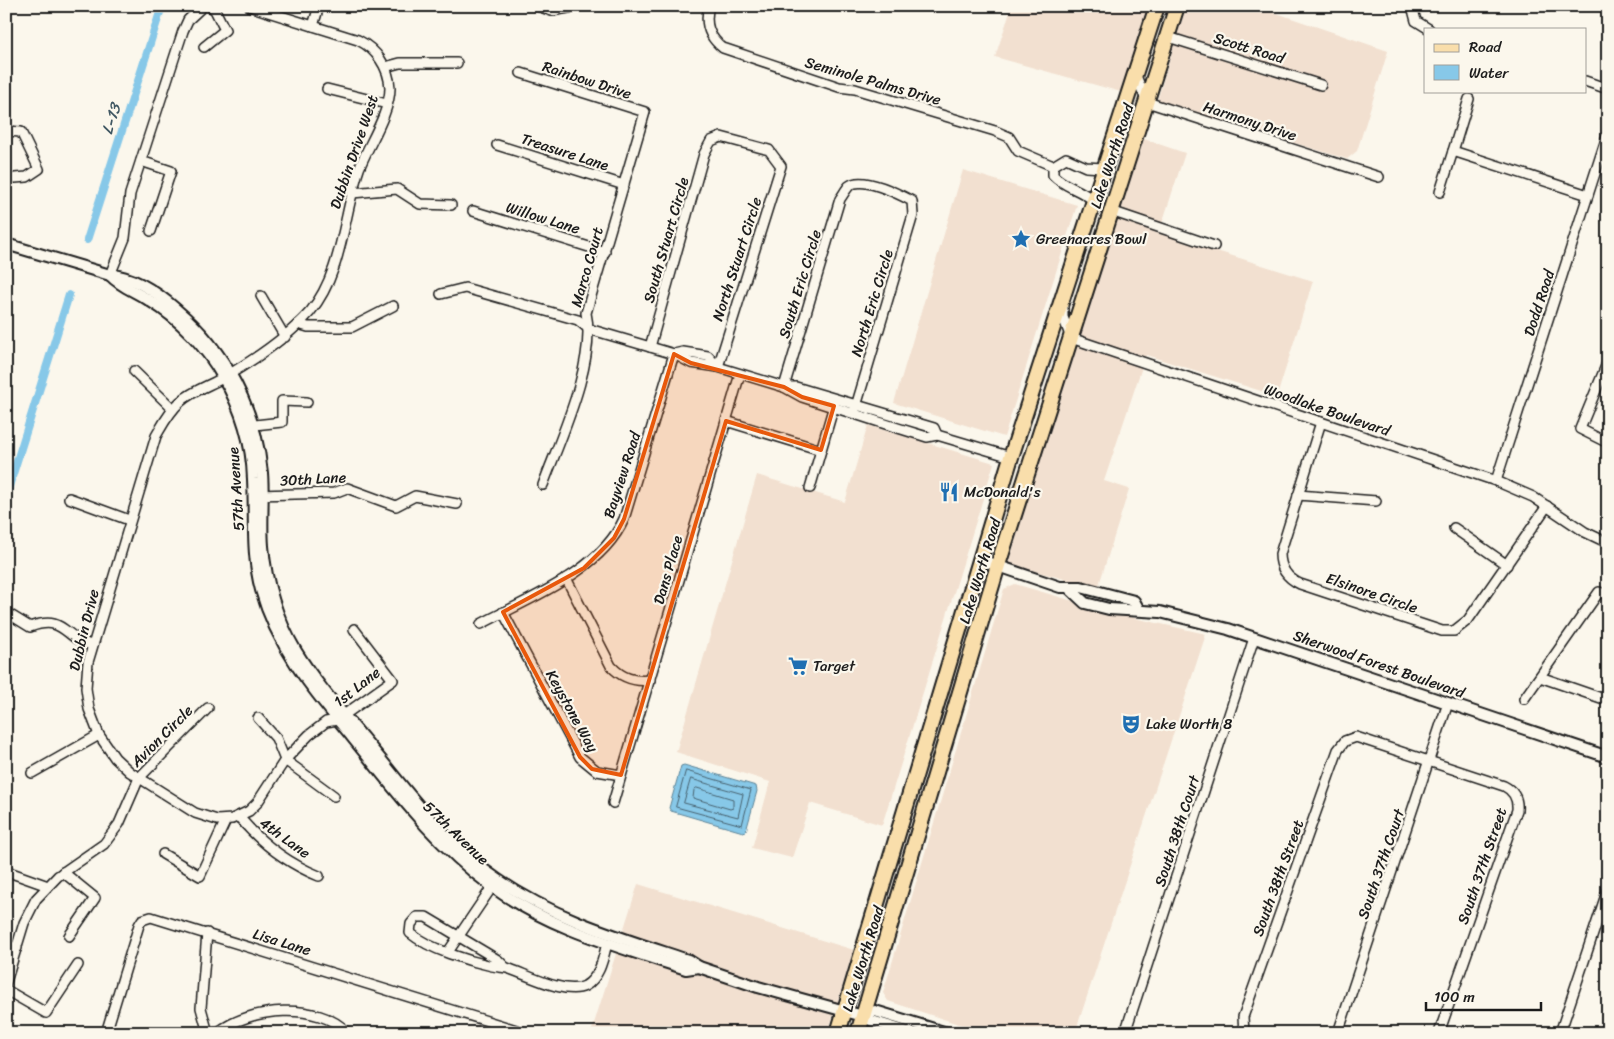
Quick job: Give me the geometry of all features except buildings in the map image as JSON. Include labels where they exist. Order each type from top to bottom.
[{"type":"main road","name":"Lake Worth Road","points":[[838,1033],[1011,457],[1124,102],[1157,6]]},
{"type":"main road","points":[[1168,37],[1171,6]]},
{"type":"main road","name":"Lake Worth Road","points":[[858,1033],[998,565],[1178,6]]},
{"type":"main road","points":[[1111,211],[1110,189],[1134,114],[1124,102]]},
{"type":"main road","points":[[931,791],[926,781],[926,773],[944,706],[944,684]]},
{"type":"main road","points":[[905,876],[904,858],[920,805],[920,795],[914,784]]},
{"type":"street","points":[[6,244],[110,275],[126,238],[128,201],[185,25],[195,12],[203,6]]},
{"type":"street","points":[[204,47],[225,30],[215,10],[210,6]]},
{"type":"street","name":"Dubbin Drive West","points":[[227,375],[285,337],[311,310],[330,278],[338,254],[352,193],[369,144],[387,104],[390,87],[385,67],[373,50],[363,43],[249,6]]},
{"type":"street","points":[[313,26],[320,6]]},
{"type":"street","points":[[538,6],[552,11],[578,6]]},
{"type":"street","name":"Seminole Palms Drive","points":[[709,6],[708,29],[713,40],[724,48],[839,87],[854,89],[995,131],[1009,137],[1018,151],[1053,166]]},
{"type":"street","points":[[1412,6],[1413,15],[1420,24],[1427,28]]},
{"type":"street","name":"Scott Road","points":[[1168,37],[1321,85]]},
{"type":"street","points":[[385,67],[400,63],[457,63]]},
{"type":"street","points":[[1135,70],[1138,85],[1146,102]]},
{"type":"street","name":"Rainbow Drive","points":[[520,73],[645,112]]},
{"type":"street","points":[[1586,81],[1608,89]]},
{"type":"street","points":[[327,89],[387,104]]},
{"type":"street","points":[[1440,192],[1470,99]]},
{"type":"street","name":"Harmony Drive","points":[[1146,102],[1378,177]]},
{"type":"street","name":"Marco Court","points":[[543,485],[578,390],[590,329],[586,313],[645,112]]},
{"type":"street","points":[[6,131],[21,132],[39,169],[27,177],[16,178]]},
{"type":"street","name":"Dodd Road","points":[[1496,481],[1608,133]]},
{"type":"street","name":"North Stuart Circle","points":[[711,141],[720,137],[769,150],[781,166],[718,367]]},
{"type":"street","name":"South Stuart Circle","points":[[650,347],[704,154],[711,141]]},
{"type":"street","name":"Treasure Lane","points":[[497,145],[624,185]]},
{"type":"street","points":[[1453,151],[1588,195]]},
{"type":"street","points":[[1093,200],[1082,191],[1059,182],[1052,175],[1053,166],[1066,158],[1086,167],[1103,168]]},
{"type":"street","points":[[141,161],[171,171],[151,231]]},
{"type":"street","name":"North Eric Circle","points":[[847,190],[850,185],[862,182],[912,201],[913,215],[854,409]]},
{"type":"street","points":[[352,193],[397,189],[420,204],[451,205]]},
{"type":"street","name":"South Eric Circle","points":[[784,387],[840,199],[847,190]]},
{"type":"street","name":"Willow Lane","points":[[473,211],[605,252]]},
{"type":"street","points":[[1111,211],[1214,246]]},
{"type":"street","name":"57th Avenue","points":[[110,275],[118,283],[151,301],[181,324],[227,375],[248,425],[258,494],[257,567],[269,613],[289,656],[427,816],[458,848],[496,879],[539,905],[568,919],[688,960],[699,967],[758,987],[863,1016],[872,1021],[911,1033]]},
{"type":"street","points":[[441,294],[465,288],[578,320],[590,329],[674,354],[683,352],[708,356],[718,367],[784,387],[802,397],[835,402],[927,437],[937,435],[1011,457]]},
{"type":"street","points":[[1063,293],[1063,317],[1071,338]]},
{"type":"street","points":[[261,296],[285,337]]},
{"type":"street","points":[[298,324],[308,327],[352,327],[393,306]]},
{"type":"street","name":"Woodlake Boulevard","points":[[1071,338],[1496,481],[1533,497],[1585,532],[1608,543]]},
{"type":"street","name":"Bayview Road","points":[[481,624],[566,578],[593,561],[609,544],[622,524],[674,354]]},
{"type":"street","points":[[1608,361],[1604,381],[1580,429],[1608,443]]},
{"type":"street","points":[[134,371],[173,409]]},
{"type":"street","name":"Dans Place","points":[[621,774],[740,374]]},
{"type":"street","name":"Dubbin Drive","points":[[227,375],[190,394],[173,409],[156,436],[92,645],[86,672],[86,694],[89,709],[99,735],[115,758],[139,778],[200,816],[211,820],[226,820],[239,817],[257,803],[285,760],[314,731],[326,722],[341,717]]},
{"type":"street","points":[[248,425],[282,422],[282,401],[307,402]]},
{"type":"street","points":[[810,488],[835,402]]},
{"type":"street","points":[[726,421],[821,450]]},
{"type":"street","name":"Elsinore Circle","points":[[1321,422],[1280,554],[1281,564],[1290,578],[1300,584],[1442,631],[1454,631],[1464,625],[1548,506]]},
{"type":"street","name":"30th Lane","points":[[258,494],[334,493],[347,488],[396,506],[415,496],[457,504]]},
{"type":"street","points":[[1298,495],[1376,501]]},
{"type":"street","points":[[69,498],[129,520]]},
{"type":"street","points":[[1454,528],[1507,565]]},
{"type":"street","name":"Sherwood Forest Boulevard","points":[[981,560],[1069,588],[1081,587],[1121,596],[1134,601],[1139,610]]},
{"type":"street","points":[[566,578],[611,666],[630,680],[650,680]]},
{"type":"street","name":"Sherwood Forest Boulevard","points":[[1069,588],[1085,603],[1109,609],[1139,610],[1194,619],[1608,757]]},
{"type":"street","points":[[1524,699],[1603,594]]},
{"type":"street","name":"Keystone Way","points":[[504,612],[580,757],[597,771],[608,774],[621,774]]},
{"type":"street","points":[[9,614],[30,627],[44,622],[58,624],[83,643],[92,645]]},
{"type":"street","name":"1st Lane","points":[[341,717],[393,680],[354,629]]},
{"type":"street","name":"South 38th Court","points":[[1125,1033],[1254,638]]},
{"type":"street","points":[[1540,677],[1601,698],[1608,696]]},
{"type":"street","name":"South 37th Court","points":[[1338,1033],[1448,703]]},
{"type":"street","name":"Avion Circle","points":[[6,982],[30,910],[48,886],[63,872],[95,852],[113,834],[139,778],[208,708]]},
{"type":"street","name":"57th Avenue","points":[[341,717],[420,821],[453,854],[492,887],[535,912],[608,943],[686,968],[699,967]]},
{"type":"street","points":[[258,718],[276,738],[285,760],[334,796]]},
{"type":"street","points":[[32,773],[99,735]]},
{"type":"street","name":"South 37th Street","points":[[1351,738],[1362,738],[1504,786],[1514,793],[1517,804],[1439,1033]]},
{"type":"street","name":"South 38th Street","points":[[1244,1032],[1243,1017],[1338,750],[1345,741],[1351,738]]},
{"type":"street","points":[[613,803],[621,774]]},
{"type":"street","name":"4th Lane","points":[[239,817],[257,838],[296,866],[319,876]]},
{"type":"street","points":[[163,854],[200,876],[226,820]]},
{"type":"street","points":[[6,871],[48,886]]},
{"type":"street","points":[[63,872],[95,898],[69,936]]},
{"type":"street","points":[[448,952],[492,887]]},
{"type":"street","points":[[1560,1033],[1608,889]]},
{"type":"street","points":[[505,967],[498,960],[426,917],[417,917],[411,924],[410,933],[419,940],[448,952],[478,963],[505,967],[557,986],[574,988],[584,986],[597,975],[608,943]]},
{"type":"street","name":"Lisa Lane","points":[[106,1033],[142,920],[157,918],[526,1033]]},
{"type":"street","points":[[207,933],[201,1008],[208,1033]]},
{"type":"street","points":[[6,944],[17,948]]},
{"type":"street","points":[[6,990],[46,1013],[78,965]]},
{"type":"street","name":"57th Avenue","points":[[863,1016],[875,1011],[947,1033]]},
{"type":"street","points":[[217,1033],[248,1017],[293,1012],[330,1019],[348,1033]]},
{"type":"highlighted area","points":[[674,354],[691,363],[784,387],[802,397],[834,406],[821,450],[726,421],[621,775],[592,769],[580,757],[503,612],[584,568],[614,538],[624,519]]},
{"type":"shaded area","points":[[1012,6],[1148,6],[1121,92],[995,57]]},
{"type":"shaded area","points":[[1186,6],[1256,6],[1388,51],[1357,151],[1347,159],[1157,101]]},
{"type":"shaded area","points":[[1141,138],[1185,153],[1159,233],[1313,281],[1277,396],[1146,355],[1104,481],[1129,489],[1098,588],[1008,564],[1079,327]]},
{"type":"shaded area","name":"Greenacres Bowl","points":[[963,170],[1077,205],[1004,437],[894,403]]},
{"type":"shaded area","points":[[868,425],[994,463],[882,825],[810,803],[792,858],[752,848],[770,782],[676,752],[757,475],[845,502]]},
{"type":"shaded area","points":[[1015,584],[1121,615],[1206,634],[1075,1033],[986,1033],[888,1001],[883,993],[1004,589]]},
{"type":"shaded area","points":[[638,884],[854,950],[828,1033],[591,1033]]},
{"type":"water","points":[[684,765],[756,786],[757,791],[746,831],[743,832],[671,811],[669,808],[681,766]]},
{"type":"waterway","name":"L-13","points":[[87,240],[162,6]]},
{"type":"waterway","name":"L-13","points":[[6,496],[69,295]]},
{"type":"place","name":"Greenacres Bowl","points":[[1021,239]]},
{"type":"place","name":"McDonald's","points":[[949,492]]},
{"type":"place","name":"Target","points":[[798,666]]},
{"type":"place","name":"Lake Worth 8","points":[[1131,724]]}]
